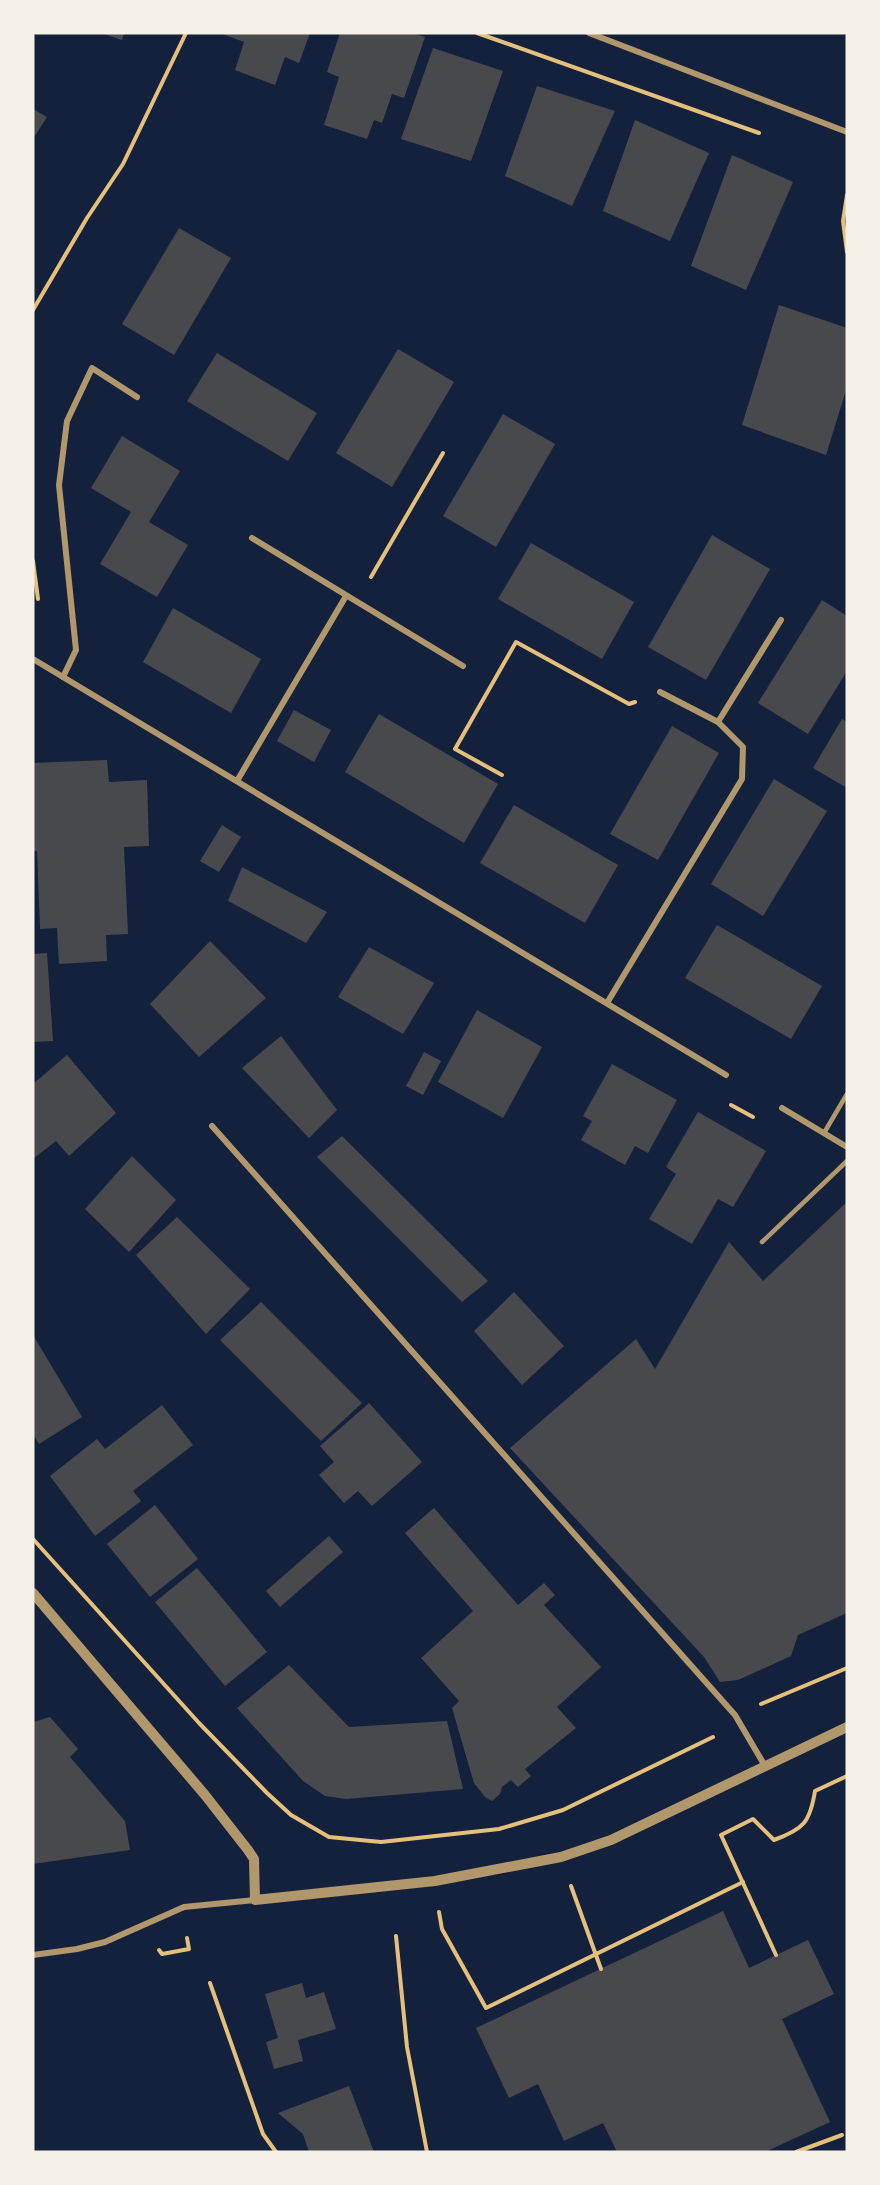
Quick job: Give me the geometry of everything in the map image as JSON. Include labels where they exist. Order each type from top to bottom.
[{"type":"street","points":[[589,33],[847,132]]},
{"type":"street","points":[[63,677],[76,650],[59,485],[67,421],[92,368],[137,397]]},
{"type":"street","points":[[252,538],[463,666]]},
{"type":"street","points":[[237,781],[346,596]]},
{"type":"street","points":[[718,722],[781,620]]},
{"type":"street","points":[[33,659],[726,1075]]},
{"type":"street","points":[[607,1003],[742,779],[743,747],[718,722],[660,692]]},
{"type":"street","points":[[782,1108],[847,1148]]},
{"type":"street","points":[[212,1126],[735,1715],[765,1766]]},
{"type":"street","points":[[33,1593],[205,1795],[248,1850],[254,1859],[255,1900]]},
{"type":"street","points":[[33,1955],[77,1949],[105,1942],[184,1907],[435,1881],[561,1857],[611,1840],[847,1727]]},
{"type":"lane","points":[[824,1133],[847,1094]]},
{"type":"lane","points":[[762,1242],[847,1161]]},
{"type":"path","points":[[33,310],[87,218],[123,164],[186,33]]},
{"type":"path","points":[[477,33],[764,135]]},
{"type":"path","points":[[847,195],[843,221],[847,252]]},
{"type":"path","points":[[356,602],[443,453]]},
{"type":"path","points":[[33,561],[39,607]]},
{"type":"path","points":[[502,775],[456,748],[516,642],[629,704],[660,692]]},
{"type":"path","points":[[33,1539],[199,1723],[267,1793],[291,1815],[330,1837],[381,1842],[499,1829],[563,1810],[710,1740],[735,1715],[847,1668]]},
{"type":"path","points":[[776,1955],[721,1835],[753,1819],[774,1840],[795,1832],[811,1813],[815,1791],[847,1776]]},
{"type":"path","points":[[561,1857],[601,1969]]},
{"type":"path","points":[[439,1911],[442,1929],[486,2008],[743,1882]]},
{"type":"path","points":[[396,1936],[407,2047],[427,2152]]},
{"type":"path","points":[[210,1983],[263,2134],[276,2152]]},
{"type":"path","points":[[796,2152],[842,2135]]},
{"type":"building","points":[[101,33],[124,33],[122,40]]},
{"type":"building","points":[[220,33],[310,33],[299,63],[285,57],[275,85],[235,70],[244,42]]},
{"type":"building","points":[[340,33],[412,33],[425,37],[404,98],[392,94],[382,123],[374,120],[367,139],[324,125],[339,77],[327,72]]},
{"type":"building","points":[[433,48],[503,71],[471,161],[401,139]]},
{"type":"building","points":[[537,86],[615,111],[572,206],[505,176]]},
{"type":"building","points":[[33,109],[47,117],[33,139]]},
{"type":"building","points":[[635,120],[709,153],[670,241],[603,211]]},
{"type":"building","points":[[732,155],[793,182],[746,290],[691,266]]},
{"type":"building","points":[[179,228],[231,258],[174,355],[122,324]]},
{"type":"building","points":[[779,305],[847,328],[847,387],[826,455],[742,425]]},
{"type":"building","points":[[398,349],[454,382],[392,487],[336,453]]},
{"type":"building","points":[[217,353],[317,413],[288,461],[187,401]]},
{"type":"building","points":[[503,414],[555,444],[496,547],[443,516]]},
{"type":"building","points":[[122,436],[180,471],[149,522],[188,545],[157,597],[100,564],[131,512],[91,488]]},
{"type":"building","points":[[712,535],[770,569],[706,680],[648,647]]},
{"type":"building","points":[[531,543],[634,602],[602,659],[498,599]]},
{"type":"building","points":[[822,600],[847,616],[847,671],[808,734],[758,703]]},
{"type":"building","points":[[173,608],[261,659],[231,713],[143,662]]},
{"type":"building","points":[[294,710],[331,730],[314,762],[277,741]]},
{"type":"building","points":[[379,714],[498,784],[464,843],[345,772]]},
{"type":"building","points":[[842,719],[847,722],[847,788],[813,768]]},
{"type":"building","points":[[672,726],[719,753],[658,860],[610,834]]},
{"type":"building","points":[[107,760],[109,782],[147,780],[149,846],[124,847],[128,934],[106,935],[107,961],[59,964],[57,928],[40,929],[37,851],[33,851],[33,763]]},
{"type":"building","points":[[774,779],[827,811],[763,916],[711,884]]},
{"type":"building","points":[[514,805],[618,865],[585,923],[480,863]]},
{"type":"building","points":[[222,825],[241,837],[219,872],[200,861]]},
{"type":"building","points":[[242,867],[327,912],[306,943],[228,901]]},
{"type":"building","points":[[717,925],[822,986],[791,1039],[685,978]]},
{"type":"building","points":[[210,941],[266,998],[199,1057],[150,1004]]},
{"type":"building","points":[[369,947],[434,983],[403,1034],[338,997]]},
{"type":"building","points":[[47,953],[53,1041],[33,1042],[33,954]]},
{"type":"building","points":[[477,1010],[542,1047],[503,1118],[438,1082]]},
{"type":"building","points":[[281,1036],[337,1110],[309,1138],[242,1068]]},
{"type":"building","points":[[424,1052],[441,1061],[423,1095],[406,1086]]},
{"type":"building","points":[[67,1055],[116,1113],[69,1156],[56,1141],[33,1159],[33,1084]]},
{"type":"building","points":[[612,1064],[677,1100],[648,1153],[635,1146],[625,1165],[581,1140],[592,1121],[583,1116]]},
{"type":"building","points":[[698,1112],[766,1151],[733,1207],[718,1199],[692,1244],[649,1219],[676,1174],[666,1167]]},
{"type":"building","points":[[342,1136],[488,1281],[462,1302],[317,1157]]},
{"type":"building","points":[[132,1156],[176,1200],[129,1252],[85,1209]]},
{"type":"building","points":[[847,1202],[847,1613],[798,1635],[791,1656],[738,1680],[720,1682],[704,1657],[510,1448],[636,1339],[655,1369],[729,1242],[763,1281]]},
{"type":"building","points":[[177,1217],[250,1289],[206,1334],[136,1255]]},
{"type":"building","points":[[514,1292],[564,1346],[522,1385],[474,1331]]},
{"type":"building","points":[[261,1302],[362,1403],[321,1441],[220,1340]]},
{"type":"building","points":[[33,1335],[82,1417],[39,1444],[33,1434]]},
{"type":"building","points":[[369,1403],[422,1462],[372,1506],[358,1491],[344,1503],[319,1475],[334,1462],[320,1446]]},
{"type":"building","points":[[162,1405],[193,1445],[133,1491],[141,1501],[95,1536],[50,1476],[97,1439],[105,1449]]},
{"type":"building","points":[[155,1505],[198,1559],[150,1597],[107,1544]]},
{"type":"building","points":[[434,1508],[518,1605],[544,1583],[555,1595],[544,1605],[601,1667],[557,1707],[576,1728],[525,1769],[531,1776],[518,1787],[511,1780],[502,1787],[500,1794],[492,1801],[485,1797],[474,1783],[452,1708],[459,1701],[421,1658],[473,1611],[405,1533]]},
{"type":"building","points":[[329,1536],[343,1552],[280,1607],[266,1591]]},
{"type":"building","points":[[197,1568],[267,1652],[225,1686],[155,1602]]},
{"type":"building","points":[[289,1665],[349,1727],[447,1721],[463,1789],[346,1799],[325,1796],[303,1781],[237,1708]]},
{"type":"building","points":[[50,1717],[78,1749],[70,1757],[125,1821],[130,1850],[33,1864],[33,1722]]},
{"type":"building","points":[[723,1911],[749,1968],[808,1940],[834,1994],[782,2019],[830,2122],[765,2152],[617,2152],[603,2123],[564,2141],[538,2084],[509,2098],[476,2028]]},
{"type":"building","points":[[302,1983],[306,1998],[324,1992],[336,2029],[298,2040],[303,2061],[274,2069],[266,2042],[278,2038],[265,1994]]},
{"type":"building","points":[[349,2086],[374,2152],[309,2152],[303,2134],[278,2113]]}]
